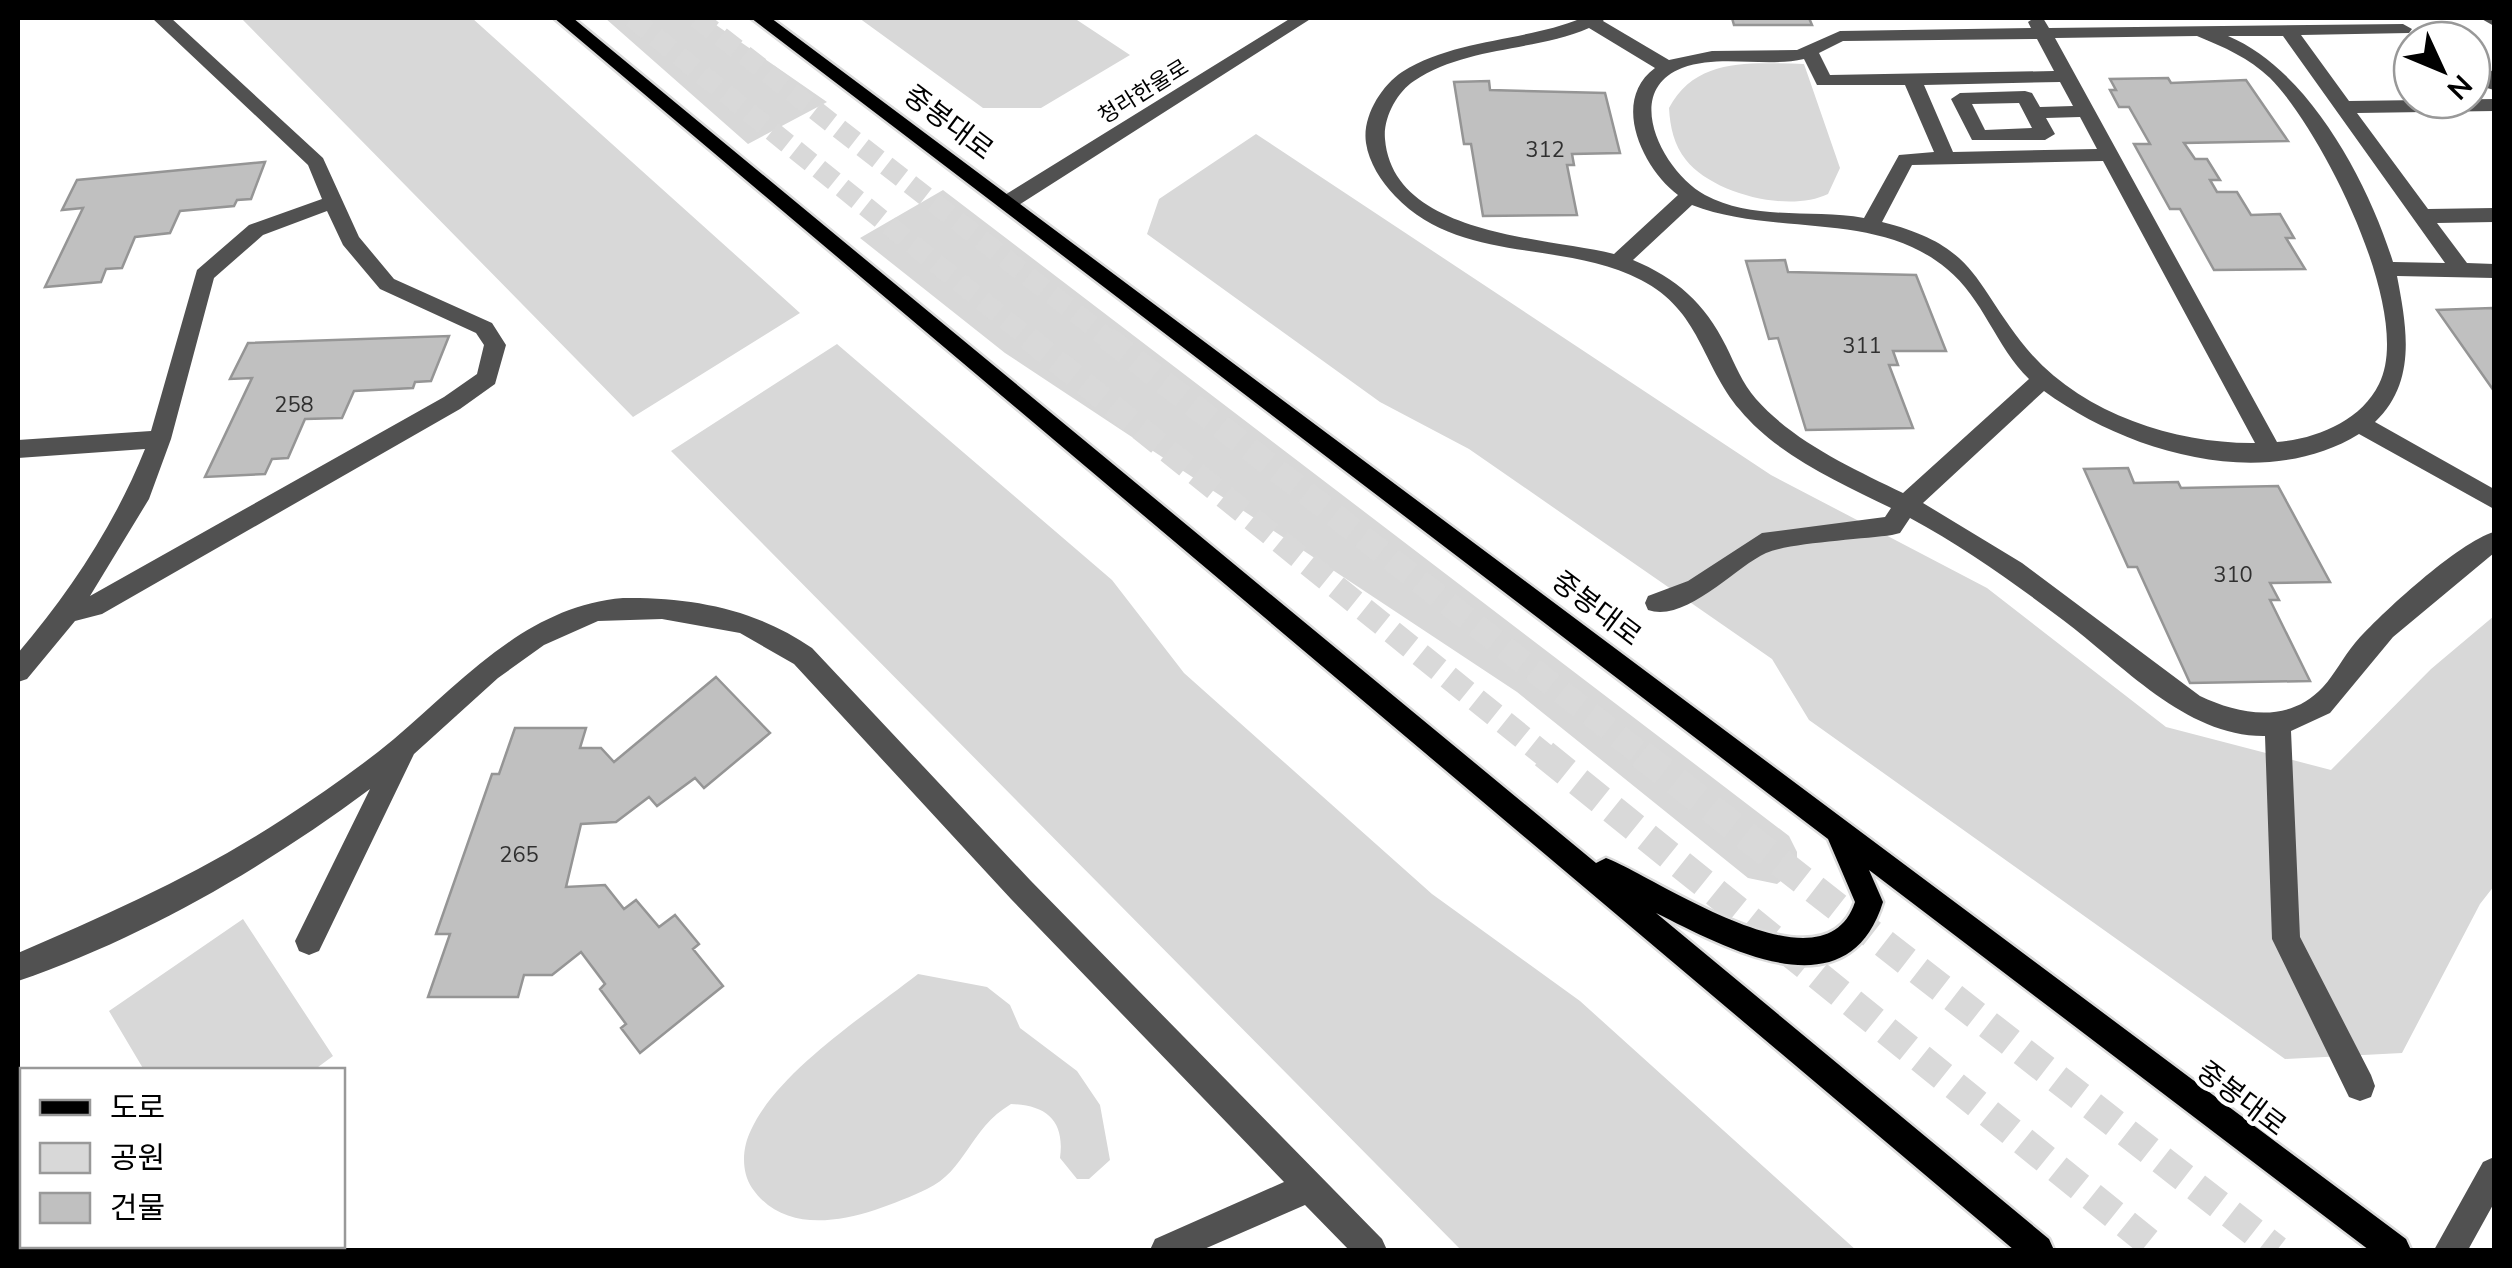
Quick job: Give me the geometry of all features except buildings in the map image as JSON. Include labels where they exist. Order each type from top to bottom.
[{"type":"main road","points":[[563,18],[2038,1250]]},
{"type":"main road","name":"중봉대로","points":[[760,18],[1836,825],[2394,1250]]},
{"type":"main road","points":[[1557,845],[1740,940],[1816,950],[1837,946],[1856,934],[1870,902],[1836,825]]},
{"type":"street","points":[[67,613],[93,608],[452,403],[487,378],[495,346],[484,328],[387,284],[350,240],[330,203],[328,186],[316,162],[161,18]]},
{"type":"street","name":"청라한울로","points":[[1006,202],[1303,18]]},
{"type":"street","points":[[1668,68],[1593,19],[1562,33],[1425,64],[1392,94],[1375,130],[1377,148],[1398,189],[1445,225],[1475,236],[1619,262],[1649,275],[1699,312],[1740,396],[1761,418],[1825,462],[1907,504],[2009,568],[2190,704],[2226,722],[2278,723],[2323,704],[2364,651],[2426,590],[2494,540]]},
{"type":"street","points":[[2196,24],[2258,58],[2294,97],[2343,174],[2388,269],[2395,364],[2390,387],[2358,424],[2306,444],[2237,452],[2157,439],[2078,402],[2044,379],[2018,353],[1967,275],[1914,240],[1869,226],[1762,218],[1691,194],[1658,163],[1644,120],[1644,97],[1652,80],[1668,68],[1708,58],[1777,57],[1809,50],[1840,36],[2040,26],[2196,24],[2288,30],[2392,29]]},
{"type":"street","points":[[2040,26],[2270,449]]},
{"type":"street","points":[[2288,30],[2461,270]]},
{"type":"street","points":[[1809,50],[1824,81],[2067,76]]},
{"type":"street","points":[[1984,78],[1996,98]]},
{"type":"street","points":[[1912,79],[1946,158]]},
{"type":"street","points":[[2025,98],[2033,113],[2045,134],[1978,136],[1960,99],[2025,98]]},
{"type":"street","points":[[2344,107],[2392,106]]},
{"type":"street","points":[[2033,113],[2087,112]]},
{"type":"street","points":[[1930,119],[1969,118]]},
{"type":"street","points":[[2014,135],[2026,157]]},
{"type":"street","points":[[1869,226],[1906,159],[2110,155]]},
{"type":"street","points":[[1619,262],[1691,194]]},
{"type":"street","points":[[18,671],[67,613],[137,500],[160,440],[204,275],[256,230],[330,203]]},
{"type":"street","points":[[2422,216],[2494,215]]},
{"type":"street","points":[[2388,269],[2494,271]]},
{"type":"street","points":[[1658,603],[1697,588],[1762,543],[1892,526],[1907,504],[2044,379]]},
{"type":"street","points":[[2358,424],[2494,500]]},
{"type":"street","points":[[18,449],[160,440]]},
{"type":"street","points":[[18,967],[144,913],[221,872],[359,784],[481,675],[556,626],[591,612],[671,610],[744,621],[774,634],[804,656],[1021,890],[1371,1250]]},
{"type":"street","points":[[2278,723],[2286,939],[2360,1086]]},
{"type":"street","points":[[310,941],[406,744]]},
{"type":"street","points":[[2450,1250],[2494,1173]]},
{"type":"street","points":[[1166,1250],[1310,1187]]},
{"type":"green space","points":[[241,18],[472,18],[800,313],[633,417]]},
{"type":"green space","points":[[605,18],[706,18],[827,102],[748,144]]},
{"type":"green space","points":[[859,18],[1074,18],[1130,55],[1041,108],[983,108]]},
{"type":"green space","points":[[1804,64],[1840,168],[1828,194],[1793,201],[1752,197],[1714,182],[1686,160],[1673,136],[1669,108],[1694,79],[1728,66]]},
{"type":"green space","points":[[1256,134],[1771,475],[1987,588],[2166,727],[2331,770],[2431,669],[2494,616],[2494,886],[2480,904],[2402,1053],[2285,1059],[1809,720],[1772,659],[1469,449],[1380,402],[1147,234],[1159,199]]},
{"type":"green space","points":[[943,190],[1789,836],[1797,852],[1797,868],[1777,884],[1748,878],[1517,692],[1005,353],[860,238]]},
{"type":"green space","points":[[837,344],[1112,580],[1184,673],[1432,894],[1580,1001],[1856,1250],[1461,1250],[671,451]]},
{"type":"green space","points":[[243,919],[333,1056],[317,1068],[143,1068],[109,1011]]},
{"type":"green space","points":[[918,974],[987,987],[1010,1005],[1020,1028],[1077,1071],[1100,1105],[1110,1160],[1089,1179],[1077,1179],[1060,1158],[1060,1134],[1051,1117],[1035,1108],[1011,1104],[986,1125],[951,1172],[906,1198],[835,1219],[789,1216],[769,1206],[748,1181],[744,1159],[748,1137],[764,1108],[802,1065]]},
{"type":"tunnel","points":[[632,18],[1031,340]]},
{"type":"tunnel","points":[[697,18],[1110,340]]},
{"type":"tunnel","points":[[1028,338],[1547,757]]},
{"type":"tunnel","points":[[1107,338],[1645,757]]},
{"type":"tunnel","points":[[1544,754],[2158,1250]]},
{"type":"tunnel","points":[[1641,754],[2277,1250]]}]
